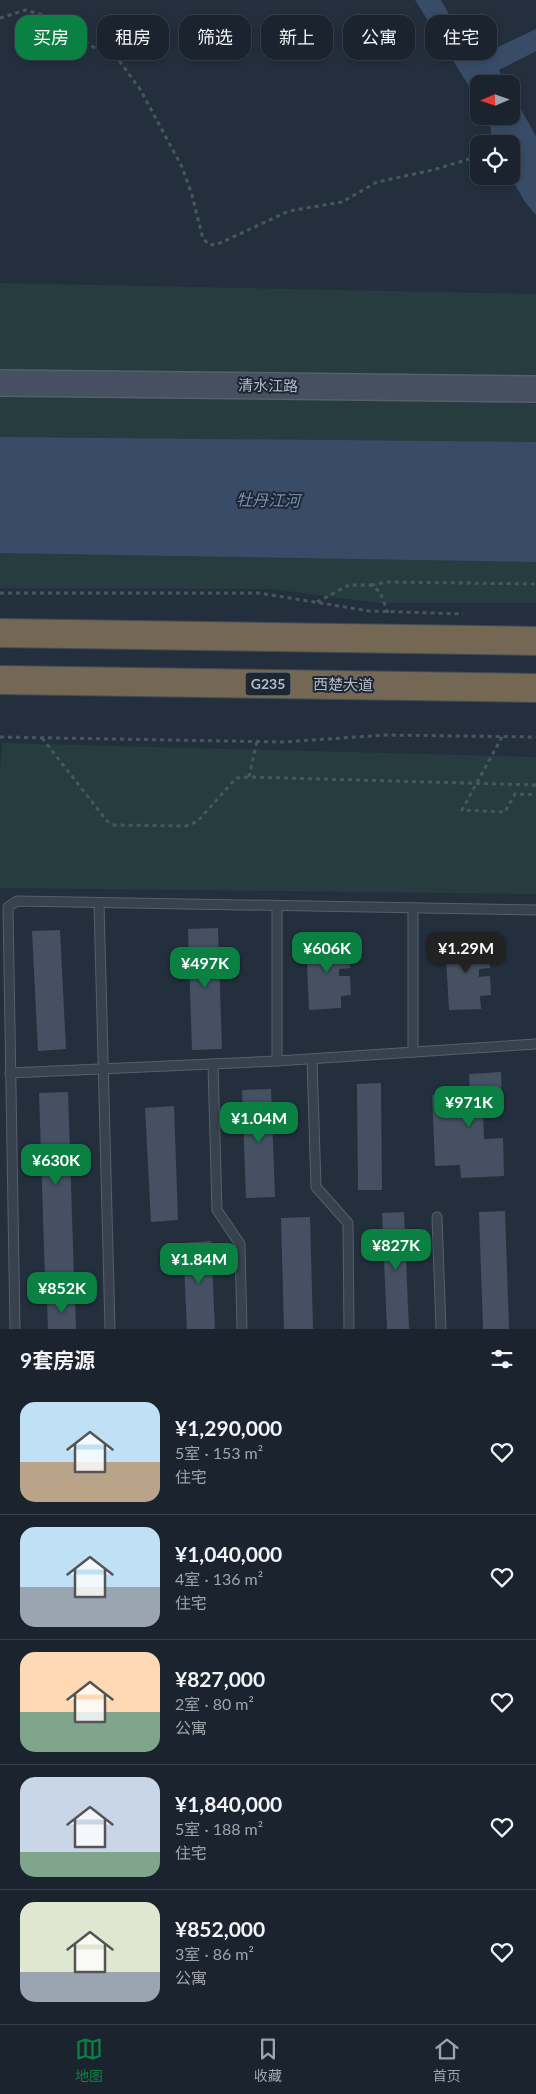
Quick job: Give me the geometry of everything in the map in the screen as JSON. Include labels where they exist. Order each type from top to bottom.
[{"type":"highway","points":[[0,633],[536,641]]},
{"type":"highway","name":"西楚大道","points":[[0,680],[536,688]]},
{"type":"street","name":"清水江路","points":[[0,383],[536,389]]},
{"type":"lane","points":[[15,1329],[8,907],[17,901],[536,910]]},
{"type":"lane","points":[[99,903],[110,1329]]},
{"type":"lane","points":[[276,906],[278,1061]]},
{"type":"lane","points":[[413,908],[413,1052]]},
{"type":"lane","points":[[10,1073],[278,1061],[536,1044]]},
{"type":"lane","points":[[312,1059],[316,1187],[348,1223],[349,1329]]},
{"type":"lane","points":[[213,1064],[217,1210],[240,1244],[242,1329]]},
{"type":"lane","points":[[437,1217],[441,1329]]},
{"type":"path","points":[[0,18],[26,10],[64,21],[89,44],[102,53],[118,59],[140,90],[182,167],[192,195],[203,239],[210,245],[218,244],[289,212],[342,202],[377,182],[433,170],[470,159]]},
{"type":"path","points":[[317,602],[349,585],[372,585],[387,582],[536,584]]},
{"type":"path","points":[[372,585],[380,592],[388,613]]},
{"type":"path","points":[[0,593],[259,593],[388,613],[467,615]]},
{"type":"path","points":[[0,737],[256,742],[284,742],[386,735],[536,738]]},
{"type":"path","points":[[502,737],[462,810],[505,812],[515,794],[536,795]]},
{"type":"path","points":[[42,738],[107,821],[114,825],[186,826],[192,824],[198,821],[236,778],[477,782],[536,785]]},
{"type":"path","points":[[249,777],[256,742]]},
{"type":"green space","points":[[0,283],[536,294],[536,603],[379,603],[271,589],[0,588]]},
{"type":"green space","points":[[2,743],[536,757],[536,894],[0,888],[0,772]]},
{"type":"water","points":[[415,0],[441,0],[450,15],[425,15]]},
{"type":"water","points":[[536,29],[536,51],[499,70],[502,75],[470,75],[470,88],[453,60],[497,60],[497,47]]},
{"type":"water","points":[[520,108],[536,136],[536,215],[525,202],[515,185],[520,185],[520,135],[492,135],[490,125],[520,125]]},
{"type":"water","name":"牡丹江河","points":[[0,437],[536,442],[536,562],[0,553]]},
{"type":"building","points":[[218,928],[222,1049],[192,1050],[188,929]]},
{"type":"building","points":[[60,930],[66,1049],[38,1051],[32,931]]},
{"type":"building","points":[[338,938],[339,950],[349,950],[350,968],[339,969],[339,976],[350,976],[351,995],[341,996],[341,1008],[309,1010],[306,940]]},
{"type":"building","points":[[478,939],[479,950],[489,950],[490,968],[479,969],[479,977],[490,976],[491,995],[480,996],[481,1009],[449,1010],[445,940]]},
{"type":"building","points":[[501,1072],[502,1108],[483,1109],[484,1139],[503,1138],[504,1176],[461,1178],[460,1165],[435,1166],[432,1095],[470,1093],[469,1074]]},
{"type":"building","points":[[381,1083],[382,1190],[358,1190],[357,1084]]},
{"type":"building","points":[[271,1089],[275,1197],[246,1198],[242,1090]]},
{"type":"building","points":[[68,1092],[74,1278],[45,1279],[39,1093]]},
{"type":"building","points":[[174,1106],[178,1220],[151,1222],[145,1108]]},
{"type":"building","points":[[505,1211],[509,1329],[483,1329],[479,1212]]},
{"type":"building","points":[[404,1212],[409,1329],[387,1329],[382,1213]]},
{"type":"building","points":[[310,1217],[313,1329],[284,1329],[281,1218]]},
{"type":"building","points":[[211,1241],[215,1329],[187,1329],[183,1243]]},
{"type":"building","points":[[75,1299],[76,1329],[48,1329],[47,1300]]}]
